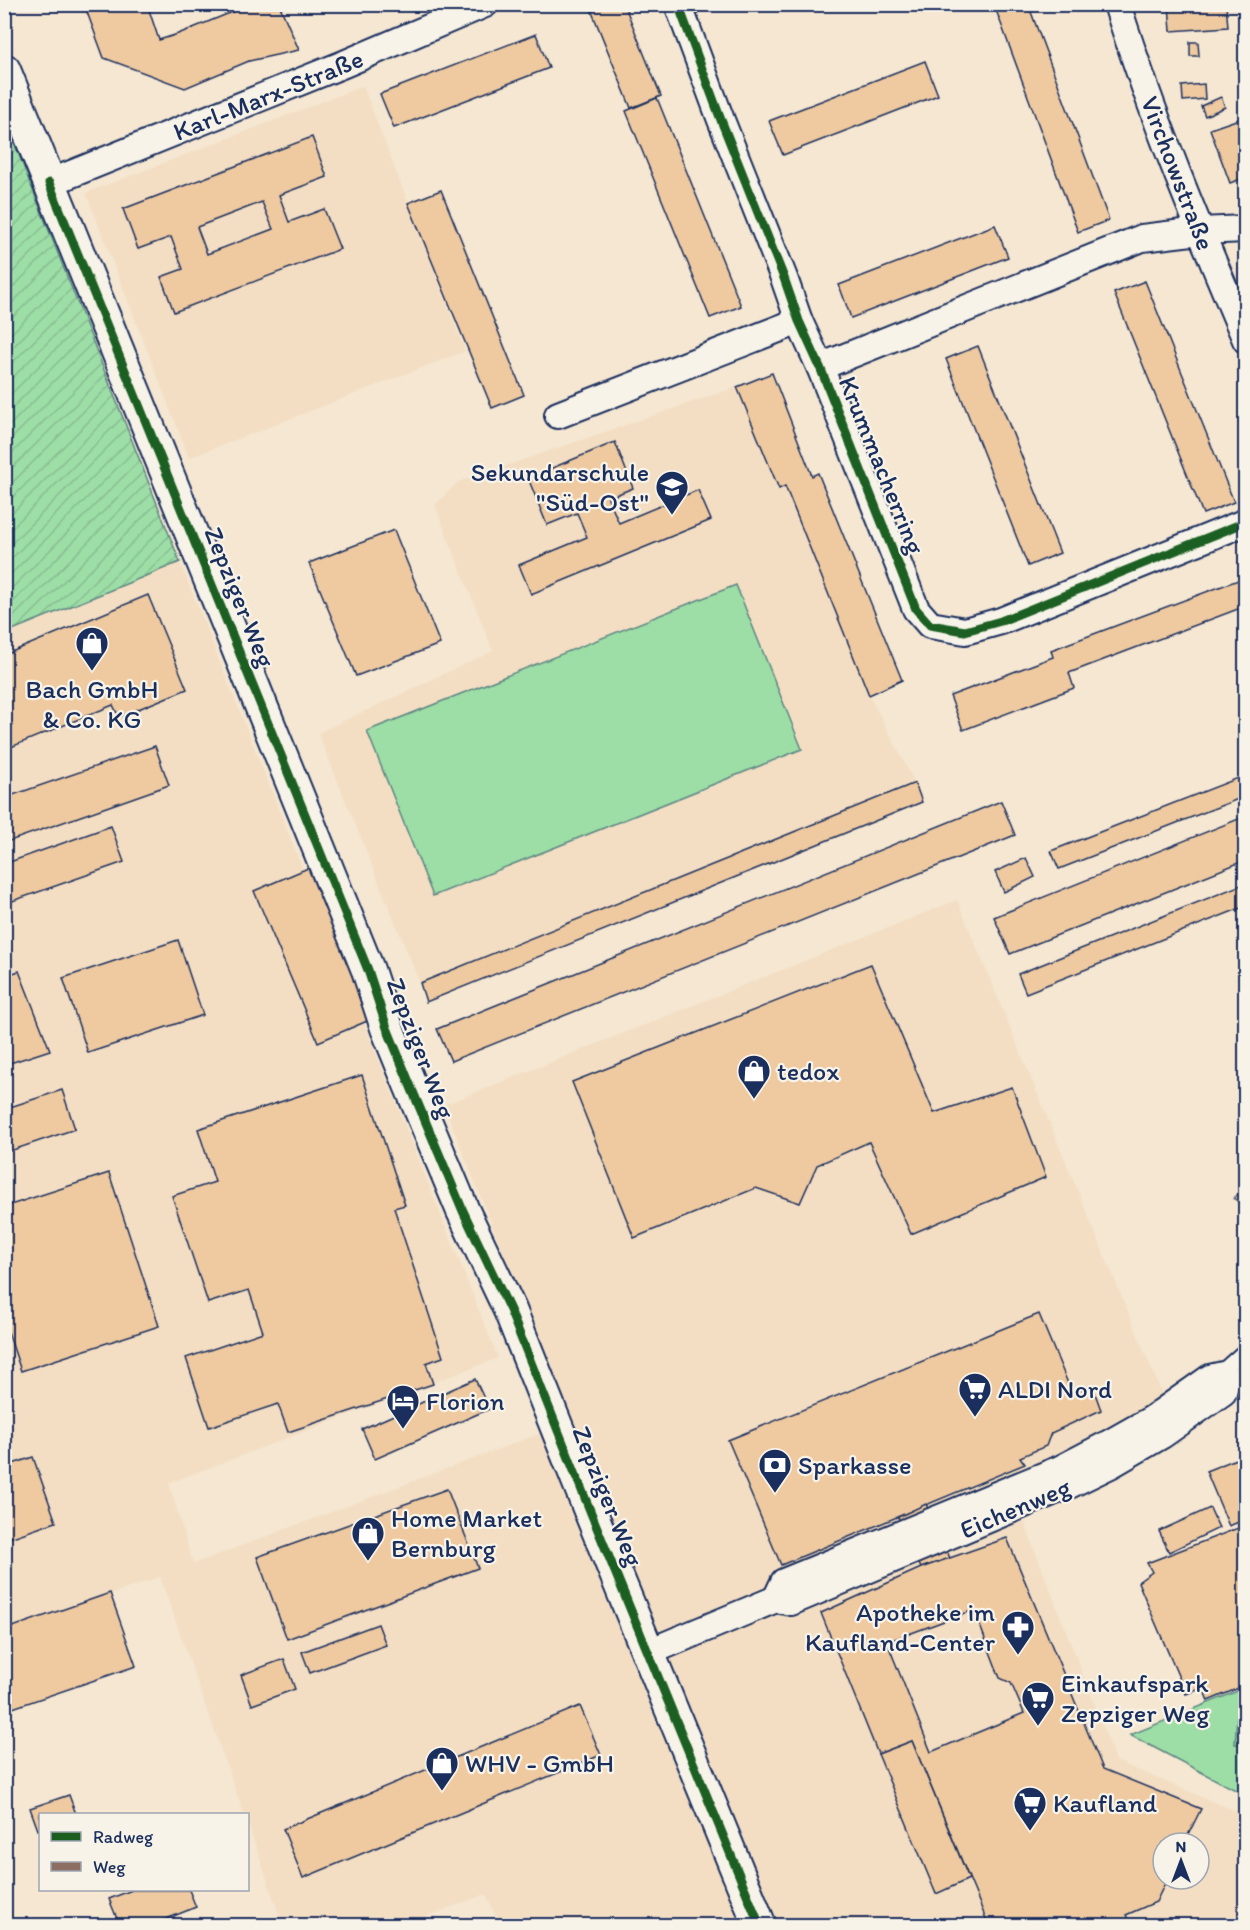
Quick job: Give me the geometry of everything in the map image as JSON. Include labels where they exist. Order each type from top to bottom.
[{"type":"street","name":"Karl-Marx-Straße","points":[[50,183],[344,64],[485,4]]},
{"type":"street","name":"Krummacherring","points":[[678,4],[799,321],[820,367],[916,609],[930,625],[964,631],[1001,621],[1245,522]]},
{"type":"street","name":"Virchowstraße","points":[[1117,4],[1139,74],[1245,340]]},
{"type":"street","name":"Zepziger Weg","points":[[4,70],[368,970],[387,1028],[411,1087],[463,1211],[508,1306],[760,1926]]},
{"type":"street","name":"Krummacherring","points":[[820,367],[1142,238],[1200,231],[1245,229]]},
{"type":"street","points":[[558,415],[799,321]]},
{"type":"street","name":"Eichenweg","points":[[649,1652],[776,1599],[784,1582],[1060,1469],[1142,1424],[1210,1378],[1237,1366]]},
{"type":"shaded area","points":[[363,86],[465,351],[189,458],[86,193]]},
{"type":"shaded area","points":[[737,387],[779,489],[785,486],[869,695],[915,783],[420,983],[318,733],[493,651],[435,505],[458,482]]},
{"type":"shaded area","points":[[180,562],[498,1358],[169,1483],[193,1564],[571,1422],[444,1105],[957,900],[1165,1401],[1007,1478],[1116,1761],[1245,1815],[1245,1904],[1236,1926],[500,1926],[486,1894],[404,1925],[283,1925],[249,1827],[249,1813],[244,1813],[160,1577],[5,1631],[5,633]]},
{"type":"green space","points":[[4,117],[180,562],[5,633],[4,633]]},
{"type":"green space","points":[[736,585],[802,749],[433,896],[367,731]]},
{"type":"green space","points":[[1245,1688],[1245,1795],[1130,1735]]},
{"type":"green space","points":[[1245,1715],[1245,1744],[1235,1744],[1237,1716]]},
{"type":"building","points":[[84,4],[147,4],[159,40],[252,4],[279,4],[299,50],[249,61],[185,88],[104,58]]},
{"type":"building","points":[[596,4],[624,4],[661,96],[631,108],[590,7]]},
{"type":"building","points":[[1011,4],[1028,4],[1109,220],[1078,232],[996,10]]},
{"type":"building","points":[[1226,4],[1228,27],[1171,31],[1169,5]]},
{"type":"building","points":[[536,34],[549,68],[394,128],[380,94]]},
{"type":"building","points":[[1190,42],[1198,42],[1199,56],[1190,56]]},
{"type":"building","points":[[925,61],[938,95],[783,155],[769,121]]},
{"type":"building","points":[[1204,84],[1205,99],[1183,101],[1182,86]]},
{"type":"building","points":[[1221,97],[1225,107],[1205,116],[1201,106]]},
{"type":"building","points":[[657,98],[741,306],[710,318],[626,111]]},
{"type":"building","points":[[1242,118],[1246,128],[1246,177],[1230,183],[1210,129]]},
{"type":"building","points":[[312,137],[327,177],[279,195],[289,222],[324,209],[340,249],[174,312],[161,277],[183,269],[171,237],[138,249],[123,209]],"holes":[[[262,202],[273,229],[207,254],[197,227]]]},
{"type":"building","points":[[441,190],[524,395],[492,408],[408,203]]},
{"type":"building","points":[[995,225],[1008,257],[851,318],[839,285]]},
{"type":"building","points":[[1145,281],[1234,502],[1203,514],[1114,293]]},
{"type":"building","points":[[978,346],[1060,553],[1028,566],[946,359]]},
{"type":"building","points":[[772,373],[812,476],[818,473],[902,680],[869,695],[785,486],[779,489],[737,387]]},
{"type":"building","name":"Sekundarschule \"Süd-Ost\"","points":[[615,442],[633,488],[608,498],[619,523],[698,490],[711,520],[531,594],[519,565],[587,537],[577,513],[547,525],[528,478]]},
{"type":"building","points":[[394,530],[440,644],[356,676],[309,563]]},
{"type":"building","points":[[1246,577],[1246,606],[1069,673],[1074,688],[963,730],[950,696],[1053,657],[1051,650]]},
{"type":"building","name":"Bach GmbH & Co. KG","points":[[148,595],[187,689],[119,717],[113,705],[4,750],[4,655]]},
{"type":"building","points":[[155,746],[169,785],[4,843],[4,798]]},
{"type":"building","points":[[1246,775],[1246,796],[1059,869],[1051,851]]},
{"type":"building","points":[[915,783],[922,802],[426,1002],[420,983]]},
{"type":"building","points":[[1001,801],[1015,835],[451,1061],[437,1029]]},
{"type":"building","points":[[1246,816],[1246,860],[1010,954],[994,917]]},
{"type":"building","points":[[111,826],[124,862],[4,904],[4,864]]},
{"type":"building","points":[[1026,858],[1035,877],[1004,892],[995,872]]},
{"type":"building","points":[[308,868],[372,1019],[318,1042],[254,891]]},
{"type":"building","points":[[1246,883],[1246,906],[1026,993],[1018,974]]},
{"type":"building","points":[[178,940],[203,1015],[88,1053],[63,978]]},
{"type":"building","name":"tedox","points":[[871,964],[934,1113],[1012,1087],[1046,1177],[911,1234],[869,1142],[817,1165],[800,1203],[756,1188],[634,1238],[572,1082]]},
{"type":"building","points":[[19,971],[50,1050],[4,1065],[4,976]]},
{"type":"building","points":[[362,1075],[405,1205],[394,1208],[443,1357],[426,1363],[433,1384],[288,1432],[278,1404],[209,1427],[186,1358],[263,1332],[249,1290],[208,1303],[172,1196],[215,1182],[198,1129]]},
{"type":"building","points":[[62,1090],[75,1129],[4,1153],[4,1109]]},
{"type":"building","points":[[109,1173],[159,1326],[21,1371],[4,1320],[4,1207]]},
{"type":"building","points":[[1246,1187],[1246,1209],[1234,1198]]},
{"type":"building","points":[[1039,1314],[1072,1393],[1092,1385],[1101,1410],[1051,1433],[1046,1446],[1020,1457],[1025,1464],[781,1565],[728,1440]]},
{"type":"building","points":[[475,1379],[489,1409],[375,1459],[362,1429]]},
{"type":"building","points":[[1246,1455],[1246,1519],[1229,1526],[1206,1471]]},
{"type":"building","points":[[33,1457],[56,1522],[4,1540],[4,1467]]},
{"type":"building","name":"Home Market Bernburg","points":[[447,1489],[478,1568],[287,1639],[257,1557]]},
{"type":"building","points":[[926,1504],[950,1558],[921,1568],[898,1517]]},
{"type":"building","points":[[1210,1508],[1219,1528],[1169,1552],[1159,1531]]},
{"type":"building","points":[[1246,1525],[1246,1685],[1208,1701],[1203,1688],[1186,1694],[1138,1582],[1152,1572],[1147,1563]]},
{"type":"building","name":"Einkaufspark Zepziger Weg","points":[[1007,1538],[1103,1769],[1201,1809],[1190,1831],[1151,1831],[1151,1891],[1161,1891],[1156,1902],[1126,1915],[1131,1926],[989,1926],[912,1741],[878,1754],[821,1613],[921,1568]],"holes":[[[974,1610],[1000,1678],[1011,1683],[1024,1713],[931,1752],[887,1642]]]},
{"type":"building","points":[[110,1593],[136,1666],[4,1711],[4,1630]]},
{"type":"building","points":[[378,1624],[386,1645],[310,1673],[302,1652]]},
{"type":"building","points":[[284,1659],[295,1689],[252,1705],[241,1675]]},
{"type":"building","name":"WHV - GmbH","points":[[580,1706],[601,1755],[303,1878],[283,1829]]},
{"type":"building","points":[[912,1741],[969,1879],[936,1894],[878,1754]]},
{"type":"building","points":[[69,1795],[76,1813],[39,1813],[38,1830],[30,1808]]},
{"type":"building","points":[[129,1891],[189,1891],[196,1907],[149,1926],[120,1926],[109,1899]]},
{"type":"marked path","points":[[1239,1365],[1246,1373]]},
{"type":"cycle path","points":[[678,4],[799,321],[820,367],[916,609],[930,625],[965,631],[1001,621],[1246,522]]},
{"type":"cycle path","points":[[49,183],[368,970],[387,1028],[411,1087],[463,1211],[510,1310],[760,1926]]},
{"type":"place","name":"Sekundarschule \"Süd-Ost\"","points":[[672,516]]},
{"type":"place","name":"Bach GmbH & Co. KG","points":[[92,672]]},
{"type":"place","name":"tedox","points":[[754,1100]]},
{"type":"place","name":"ALDI Nord","points":[[975,1418]]},
{"type":"place","name":"Florion","points":[[403,1430]]},
{"type":"place","name":"Sparkasse","points":[[775,1494]]},
{"type":"place","name":"Home Market Bernburg","points":[[368,1562]]},
{"type":"place","name":"Apotheke im Kaufland-Center","points":[[1018,1656]]},
{"type":"place","name":"Einkaufspark Zepziger Weg","points":[[1038,1727]]},
{"type":"place","name":"WHV - GmbH","points":[[442,1792]]},
{"type":"place","name":"Kaufland","points":[[1030,1832]]}]
